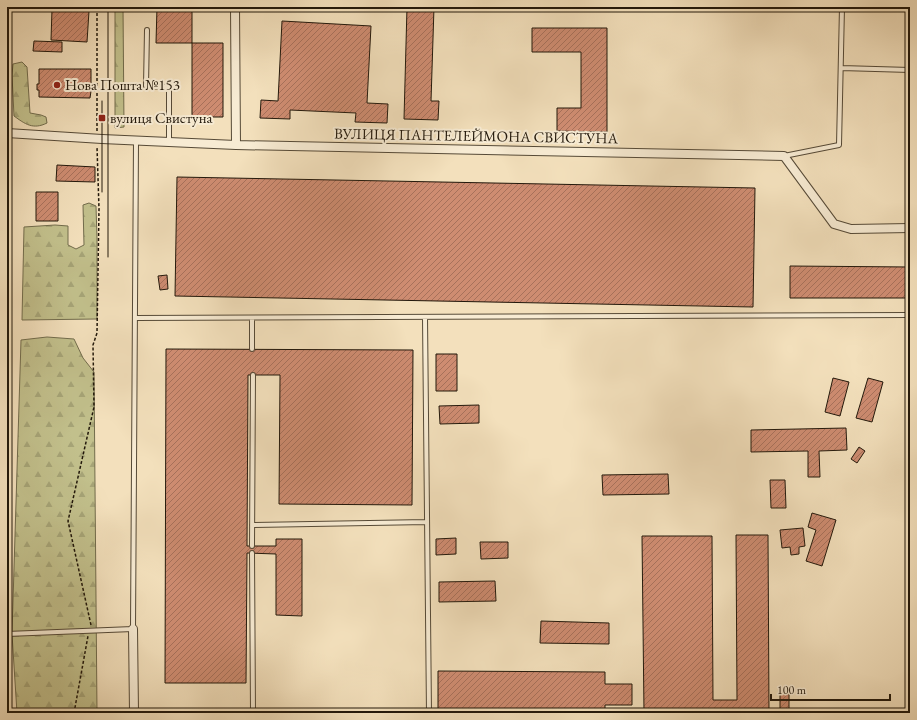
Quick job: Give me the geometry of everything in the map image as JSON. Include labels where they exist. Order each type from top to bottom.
[{"type":"street","points":[[235,7],[236,145]]},
{"type":"street","name":"ВУЛИЦЯ ПАНТЕЛЕЙМОНА СВИСТУНА","points":[[7,133],[97,139],[236,145],[784,156]]},
{"type":"street","points":[[784,156],[834,224],[851,229],[910,228]]},
{"type":"street","points":[[133,629],[134,713]]},
{"type":"lane","points":[[784,156],[839,145],[842,7]]},
{"type":"lane","points":[[147,30],[146,86],[169,87],[169,142]]},
{"type":"lane","points":[[841,68],[910,70]]},
{"type":"lane","points":[[7,634],[133,629],[136,141]]},
{"type":"lane","points":[[135,318],[910,314]]},
{"type":"lane","points":[[425,317],[429,713]]},
{"type":"lane","points":[[252,319],[252,349]]},
{"type":"lane","points":[[252,546],[253,375]]},
{"type":"lane","points":[[252,525],[427,522]]},
{"type":"lane","points":[[252,554],[253,713]]},
{"type":"path","points":[[74,713],[91,625],[68,521],[94,407],[93,345],[97,332],[99,208],[97,139],[97,7]]},
{"type":"green space","points":[[115,7],[123,7],[124,127],[115,128]]},
{"type":"green space","points":[[22,62],[27,67],[30,113],[46,117],[47,123],[42,125],[29,125],[14,116],[12,75],[13,64]]},
{"type":"green space","points":[[89,203],[96,206],[97,319],[22,320],[24,227],[55,225],[68,226],[68,245],[76,249],[84,245],[83,205]]},
{"type":"green space","points":[[47,337],[74,339],[83,358],[94,372],[97,713],[17,713],[12,634],[21,340]]},
{"type":"building","points":[[52,7],[81,7],[81,11],[52,9]]},
{"type":"building","points":[[157,7],[192,7],[192,43],[156,43]]},
{"type":"building","points":[[407,7],[434,7],[431,101],[439,101],[438,120],[404,119]]},
{"type":"building","points":[[52,9],[89,11],[87,42],[51,40]]},
{"type":"building","points":[[282,21],[371,26],[367,103],[388,104],[387,123],[355,122],[356,113],[290,110],[290,119],[260,118],[261,100],[278,101]]},
{"type":"building","points":[[532,28],[607,28],[607,132],[557,131],[557,108],[581,108],[581,52],[532,52]]},
{"type":"building","points":[[34,41],[62,42],[62,52],[33,51]]},
{"type":"building","points":[[192,43],[223,43],[223,117],[192,117]]},
{"type":"building","points":[[39,69],[91,69],[91,84],[95,84],[95,91],[91,91],[90,98],[39,97],[37,84],[39,84]]},
{"type":"building","points":[[57,165],[95,167],[95,182],[56,181]]},
{"type":"building","points":[[177,177],[755,188],[753,307],[175,296]]},
{"type":"building","points":[[36,192],[58,192],[58,221],[36,221]]},
{"type":"building","points":[[790,266],[910,267],[910,298],[790,298]]},
{"type":"building","points":[[167,275],[168,289],[160,290],[158,276]]},
{"type":"building","points":[[166,349],[413,350],[412,505],[279,504],[280,375],[248,375],[247,546],[276,546],[276,539],[302,539],[302,616],[276,615],[276,554],[247,553],[246,683],[165,683]]},
{"type":"building","points":[[436,354],[457,354],[457,391],[436,391]]},
{"type":"building","points":[[833,378],[849,382],[840,416],[825,412]]},
{"type":"building","points":[[868,378],[883,382],[872,422],[856,418]]},
{"type":"building","points":[[479,405],[479,423],[440,424],[439,406]]},
{"type":"building","points":[[846,428],[847,450],[819,451],[820,477],[808,477],[808,451],[751,452],[751,430]]},
{"type":"building","points":[[859,447],[865,451],[857,463],[851,459]]},
{"type":"building","points":[[668,474],[669,494],[603,495],[602,475]]},
{"type":"building","points":[[770,480],[785,480],[786,508],[771,508]]},
{"type":"building","points":[[812,513],[836,520],[822,566],[806,561],[816,530],[808,527]]},
{"type":"building","points":[[803,528],[805,546],[799,547],[799,554],[791,555],[790,547],[782,548],[780,530]]},
{"type":"building","points":[[736,535],[768,535],[769,713],[644,713],[642,536],[712,536],[713,700],[737,700]]},
{"type":"building","points":[[456,538],[456,554],[436,555],[436,539]]},
{"type":"building","points":[[480,542],[508,542],[508,558],[481,559]]},
{"type":"building","points":[[495,581],[496,601],[439,602],[439,582]]},
{"type":"building","points":[[541,621],[609,623],[609,644],[540,643]]},
{"type":"building","points":[[438,671],[605,672],[605,684],[632,684],[632,705],[605,705],[605,713],[438,713]]},
{"type":"building","points":[[780,690],[789,690],[789,713],[780,713]]},
{"type":"building","points":[[335,710],[371,710],[371,713],[335,713]]},
{"type":"tram line","points":[[108,7],[108,257]]},
{"type":"tram line","points":[[102,101],[102,192]]},
{"type":"place","name":"Нова Пошта №153","points":[[57,85]]},
{"type":"place","name":"вулиця Свистуна","points":[[102,118]]}]
